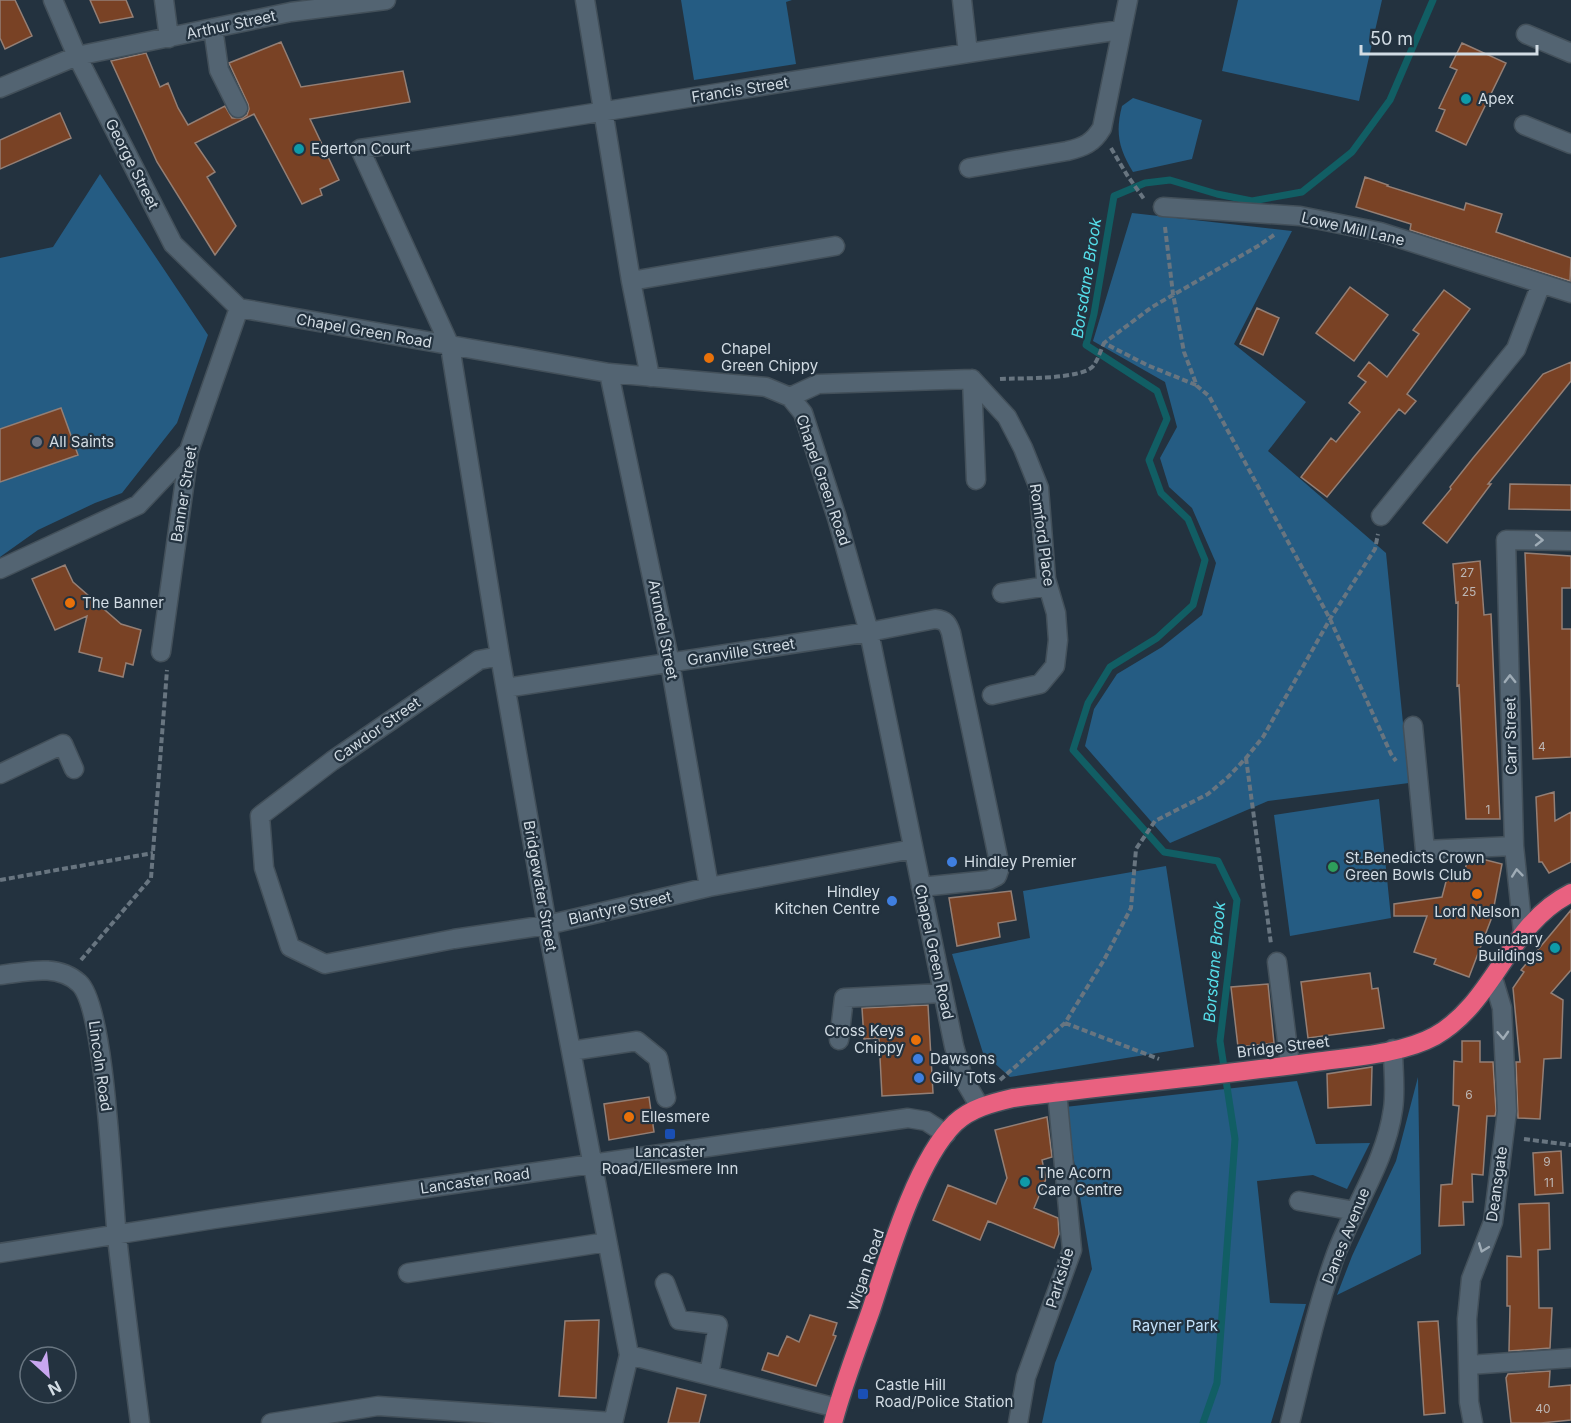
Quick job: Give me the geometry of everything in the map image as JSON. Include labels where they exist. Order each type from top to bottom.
[{"type":"highway","name":"Bridge Street","points":[[946,1134],[966,1114],[987,1105],[1057,1092],[1290,1065],[1394,1049],[1433,1037],[1465,1012],[1493,978],[1523,932],[1538,916],[1571,893]]},
{"type":"highway","name":"Wigan Road","points":[[835,1416],[905,1211],[930,1159],[946,1134]]},
{"type":"street","name":"George Street","points":[[53,0],[77,56],[173,244],[239,308]]},
{"type":"street","points":[[164,0],[169,38]]},
{"type":"street","name":"Arthur Street","points":[[0,88],[77,56],[213,28],[290,6],[386,0]]},
{"type":"street","points":[[585,0],[650,377]]},
{"type":"street","points":[[962,0],[968,53]]},
{"type":"street","points":[[969,168],[1083,147],[1095,140],[1102,128],[1120,30],[1128,0]]},
{"type":"street","points":[[213,28],[219,70],[238,108]]},
{"type":"street","name":"Francis Street","points":[[360,149],[603,113],[1120,30]]},
{"type":"street","points":[[1526,33],[1571,53]]},
{"type":"street","points":[[1524,125],[1571,144]]},
{"type":"street","name":"Bridgewater Street","points":[[360,149],[450,346],[500,656],[547,925],[629,1355],[613,1422]]},
{"type":"street","name":"Lowe Mill Lane","points":[[1163,207],[1300,216],[1380,232],[1571,293]]},
{"type":"street","points":[[632,281],[836,246]]},
{"type":"street","points":[[1381,516],[1516,349],[1541,284]]},
{"type":"street","name":"Chapel Green Road","points":[[239,308],[609,373],[766,387],[790,397],[803,413],[825,477],[869,632],[954,1046],[963,1077],[987,1105]]},
{"type":"street","name":"Banner Street","points":[[161,652],[189,451],[239,308]]},
{"type":"street","name":"Arundel Street","points":[[609,373],[670,663],[710,888]]},
{"type":"street","points":[[790,397],[818,384],[972,379],[976,480]]},
{"type":"street","name":"Romford Place","points":[[972,379],[1007,417],[1023,448],[1039,488],[1048,586],[1056,613],[1058,640],[1055,666],[1040,684],[992,695]]},
{"type":"street","points":[[0,568],[138,505],[189,451]]},
{"type":"street","name":"Carr Street","points":[[1523,932],[1514,846],[1506,540],[1571,541]]},
{"type":"street","points":[[1002,593],[1048,586]]},
{"type":"street","name":"Granville Street","points":[[506,688],[869,632],[935,619],[943,620],[948,624],[1000,867],[997,876],[989,880],[921,887]]},
{"type":"street","name":"Cawdor Street","points":[[325,964],[290,947],[264,868],[260,816],[332,761],[479,660],[500,656]]},
{"type":"street","points":[[1413,726],[1425,850],[1514,846]]},
{"type":"street","points":[[0,774],[63,744],[74,769]]},
{"type":"street","name":"Blantyre Street","points":[[325,964],[454,939],[547,925],[710,888],[913,849]]},
{"type":"street","points":[[1277,962],[1290,1065]]},
{"type":"street","points":[[0,975],[38,970],[68,975]]},
{"type":"street","name":"Lincoln Road","points":[[68,975],[80,983],[89,999],[102,1060],[117,1235],[140,1423]]},
{"type":"street","name":"Deansgate","points":[[1473,1423],[1469,1402],[1467,1319],[1471,1279],[1492,1222],[1507,1111],[1502,1008],[1493,978]]},
{"type":"street","points":[[839,1040],[844,998],[943,993]]},
{"type":"street","points":[[571,1051],[637,1041],[658,1058],[666,1098]]},
{"type":"street","name":"Danes Avenue","points":[[1290,1423],[1318,1309],[1336,1253],[1387,1135],[1393,1108],[1394,1049]]},
{"type":"street","name":"Parkside","points":[[1018,1423],[1026,1377],[1072,1250],[1057,1092]]},
{"type":"street","name":"Lancaster Road","points":[[0,1253],[226,1217],[908,1118],[926,1121],[946,1134]]},
{"type":"street","points":[[1299,1201],[1355,1211]]},
{"type":"street","points":[[408,1273],[607,1242]]},
{"type":"street","points":[[665,1283],[678,1320],[718,1325],[709,1375]]},
{"type":"street","points":[[629,1355],[709,1375],[835,1416]]},
{"type":"street","points":[[1469,1365],[1571,1358]]},
{"type":"street","points":[[271,1423],[378,1406],[613,1422]]},
{"type":"path","points":[[1102,128],[1141,197]]},
{"type":"path","points":[[1163,207],[1173,294],[1184,352],[1197,386]]},
{"type":"path","points":[[972,379],[1062,376],[1088,370],[1094,367],[1104,343],[1152,307],[1258,246],[1300,216]]},
{"type":"path","points":[[1104,343],[1197,386],[1209,396],[1330,619],[1390,754],[1420,793]]},
{"type":"path","points":[[987,1105],[1000,1078],[1065,1023],[1104,960],[1131,908],[1136,849],[1155,821],[1208,794],[1228,777],[1263,737],[1330,619],[1376,549],[1381,516]]},
{"type":"path","points":[[68,975],[151,878],[167,668],[161,652]]},
{"type":"path","points":[[1246,758],[1272,952],[1277,962]]},
{"type":"path","points":[[0,880],[153,853]]},
{"type":"path","points":[[1065,1023],[1168,1063]]},
{"type":"path","points":[[1504,1137],[1571,1144]]},
{"type":"green space","points":[[681,0],[792,0],[786,2],[796,64],[694,80]]},
{"type":"green space","points":[[1238,0],[1382,0],[1359,101],[1222,71]]},
{"type":"green space","points":[[1133,98],[1202,120],[1192,159],[1133,172],[1124,156],[1119,124],[1122,106]]},
{"type":"green space","points":[[100,174],[208,335],[177,423],[122,493],[38,530],[0,557],[0,258],[53,247]]},
{"type":"green space","points":[[1132,213],[1292,231],[1234,344],[1306,402],[1268,451],[1386,553],[1409,783],[1268,801],[1170,843],[1085,746],[1094,709],[1117,674],[1162,647],[1202,615],[1216,563],[1192,508],[1169,487],[1160,458],[1177,427],[1165,382],[1093,341]]},
{"type":"green space","name":"St.Benedicts Crown Green Bowls Club","points":[[1379,799],[1391,918],[1290,936],[1274,815]]},
{"type":"green space","points":[[1166,866],[1194,1047],[1010,1077],[983,1053],[952,954],[1030,938],[1023,891]]},
{"type":"green space","points":[[1418,1077],[1421,1254],[1337,1295],[1352,1256],[1396,1161]]},
{"type":"green space","name":"Rayner Park","points":[[1297,1081],[1316,1144],[1370,1143],[1347,1189],[1313,1175],[1257,1181],[1270,1303],[1306,1304],[1271,1423],[1042,1423],[1055,1363],[1092,1269],[1065,1107]]},
{"type":"building","points":[[0,0],[15,0],[32,36],[5,49],[0,38]]},
{"type":"building","points":[[90,0],[126,0],[133,17],[100,23]]},
{"type":"building","points":[[281,42],[301,87],[403,71],[410,102],[310,119],[339,180],[320,189],[322,195],[302,204],[254,114],[195,143],[215,172],[207,177],[236,226],[215,255],[157,162],[111,61],[146,53],[160,87],[168,83],[188,125],[225,106],[232,118],[242,118],[247,115],[248,104],[229,63]]},
{"type":"building","name":"Apex","points":[[1462,43],[1506,63],[1466,145],[1436,131],[1445,110],[1439,108],[1457,70],[1450,67]]},
{"type":"building","points":[[60,113],[71,138],[0,169],[0,140]]},
{"type":"building","points":[[1365,177],[1464,210],[1466,203],[1502,214],[1496,232],[1571,258],[1570,281],[1410,230],[1411,224],[1356,207]]},
{"type":"building","points":[[1350,287],[1388,315],[1354,361],[1316,333]]},
{"type":"building","points":[[1444,290],[1470,309],[1407,394],[1416,401],[1405,414],[1399,409],[1327,497],[1301,477],[1331,438],[1336,442],[1360,412],[1349,403],[1366,382],[1358,376],[1369,362],[1387,377],[1419,334],[1413,330]]},
{"type":"building","points":[[1257,308],[1279,318],[1263,355],[1240,344]]},
{"type":"building","points":[[1571,362],[1571,381],[1488,484],[1491,484],[1447,543],[1423,523],[1473,458],[1543,374]]},
{"type":"building","name":"All Saints","points":[[61,408],[78,455],[0,482],[0,429]]},
{"type":"building","points":[[1510,484],[1571,485],[1571,510],[1509,509]]},
{"type":"building","points":[[1525,553],[1571,556],[1571,588],[1562,588],[1562,629],[1571,629],[1571,757],[1533,759]]},
{"type":"building","points":[[1480,561],[1484,615],[1491,614],[1500,819],[1466,819],[1459,685],[1457,686],[1458,602],[1456,603],[1453,564]]},
{"type":"building","name":"The Banner","points":[[65,565],[73,582],[121,624],[141,630],[133,665],[126,663],[123,677],[99,671],[102,658],[79,652],[87,616],[55,630],[32,579]]},
{"type":"building","points":[[1554,792],[1555,821],[1571,812],[1571,862],[1549,873],[1542,862],[1539,862],[1536,797]]},
{"type":"building","points":[[1468,859],[1482,859],[1502,864],[1492,917],[1469,977],[1434,964],[1436,959],[1414,952],[1427,916],[1394,916],[1394,904],[1442,897],[1449,870],[1464,873]]},
{"type":"building","points":[[1011,891],[1016,920],[998,923],[1000,937],[957,946],[949,898]]},
{"type":"building","points":[[1571,910],[1571,970],[1551,993],[1563,1000],[1561,1058],[1544,1059],[1540,1119],[1518,1118],[1516,1062],[1520,1062],[1513,988],[1524,972],[1521,970]]},
{"type":"building","points":[[1370,973],[1372,989],[1378,988],[1384,1028],[1308,1038],[1301,982]]},
{"type":"building","points":[[1268,984],[1274,1043],[1238,1047],[1231,987]]},
{"type":"building","points":[[928,1005],[933,1093],[882,1096],[879,1038],[864,1039],[862,1008]]},
{"type":"building","points":[[1462,1041],[1480,1041],[1480,1062],[1493,1062],[1496,1111],[1495,1116],[1487,1116],[1483,1175],[1472,1174],[1473,1202],[1463,1202],[1464,1225],[1439,1226],[1441,1185],[1452,1184],[1459,1106],[1453,1105],[1454,1061],[1462,1062]]},
{"type":"building","points":[[1372,1067],[1371,1105],[1328,1108],[1327,1074]]},
{"type":"building","name":"Ellesmere","points":[[649,1097],[654,1132],[609,1140],[604,1104]]},
{"type":"building","name":"The Acorn Care Centre","points":[[1047,1117],[1052,1157],[1042,1160],[1046,1179],[1034,1208],[1058,1218],[1059,1234],[1054,1248],[988,1221],[980,1240],[933,1220],[948,1185],[996,1204],[1007,1178],[995,1130]]},
{"type":"building","points":[[1561,1151],[1563,1193],[1535,1195],[1533,1153]]},
{"type":"building","points":[[1549,1203],[1550,1249],[1538,1250],[1539,1308],[1552,1308],[1550,1348],[1509,1351],[1510,1306],[1507,1306],[1507,1256],[1521,1257],[1519,1204]]},
{"type":"building","points":[[810,1315],[837,1323],[833,1335],[836,1336],[816,1386],[762,1370],[768,1353],[778,1356],[787,1336],[799,1342]]},
{"type":"building","points":[[599,1320],[596,1398],[559,1396],[565,1321]]},
{"type":"building","points":[[1438,1321],[1445,1413],[1424,1415],[1418,1322]]},
{"type":"building","points":[[1550,1371],[1549,1387],[1571,1385],[1571,1420],[1511,1423],[1506,1378],[1508,1374]]},
{"type":"building","points":[[677,1388],[706,1395],[699,1423],[668,1423]]},
{"type":"waterway","name":"Borsdane Brook","points":[[1203,1423],[1217,1383],[1235,1139],[1220,1041],[1237,900],[1218,861],[1164,852],[1073,750],[1088,703],[1110,667],[1157,638],[1193,605],[1205,560],[1188,519],[1161,493],[1149,460],[1167,419],[1157,391],[1086,345],[1094,314],[1114,196],[1145,183],[1170,180],[1217,194],[1252,201],[1302,192],[1352,152],[1390,100],[1433,0]]},
{"type":"place","name":"Apex","points":[[1466,99]]},
{"type":"place","name":"Egerton Court","points":[[299,149]]},
{"type":"place","name":"Chapel Green Chippy","points":[[709,358]]},
{"type":"place","name":"All Saints","points":[[37,442]]},
{"type":"place","name":"The Banner","points":[[70,603]]},
{"type":"place","name":"Hindley Premier","points":[[952,862]]},
{"type":"place","name":"St.Benedicts Crown Green Bowls Club","points":[[1333,867]]},
{"type":"place","name":"Lord Nelson","points":[[1477,894]]},
{"type":"place","name":"Hindley Kitchen Centre","points":[[892,901]]},
{"type":"place","name":"Boundary Buildings","points":[[1555,948]]},
{"type":"place","name":"Cross Keys Chippy","points":[[916,1040]]},
{"type":"place","name":"Dawsons","points":[[918,1059]]},
{"type":"place","name":"Gilly Tots","points":[[919,1078]]},
{"type":"place","name":"Ellesmere","points":[[629,1117]]},
{"type":"place","name":"Lancaster Road/Ellesmere Inn","points":[[670,1134]]},
{"type":"place","name":"The Acorn Care Centre","points":[[1025,1182]]},
{"type":"place","name":"Castle Hill Road/Police Station","points":[[863,1394]]}]
